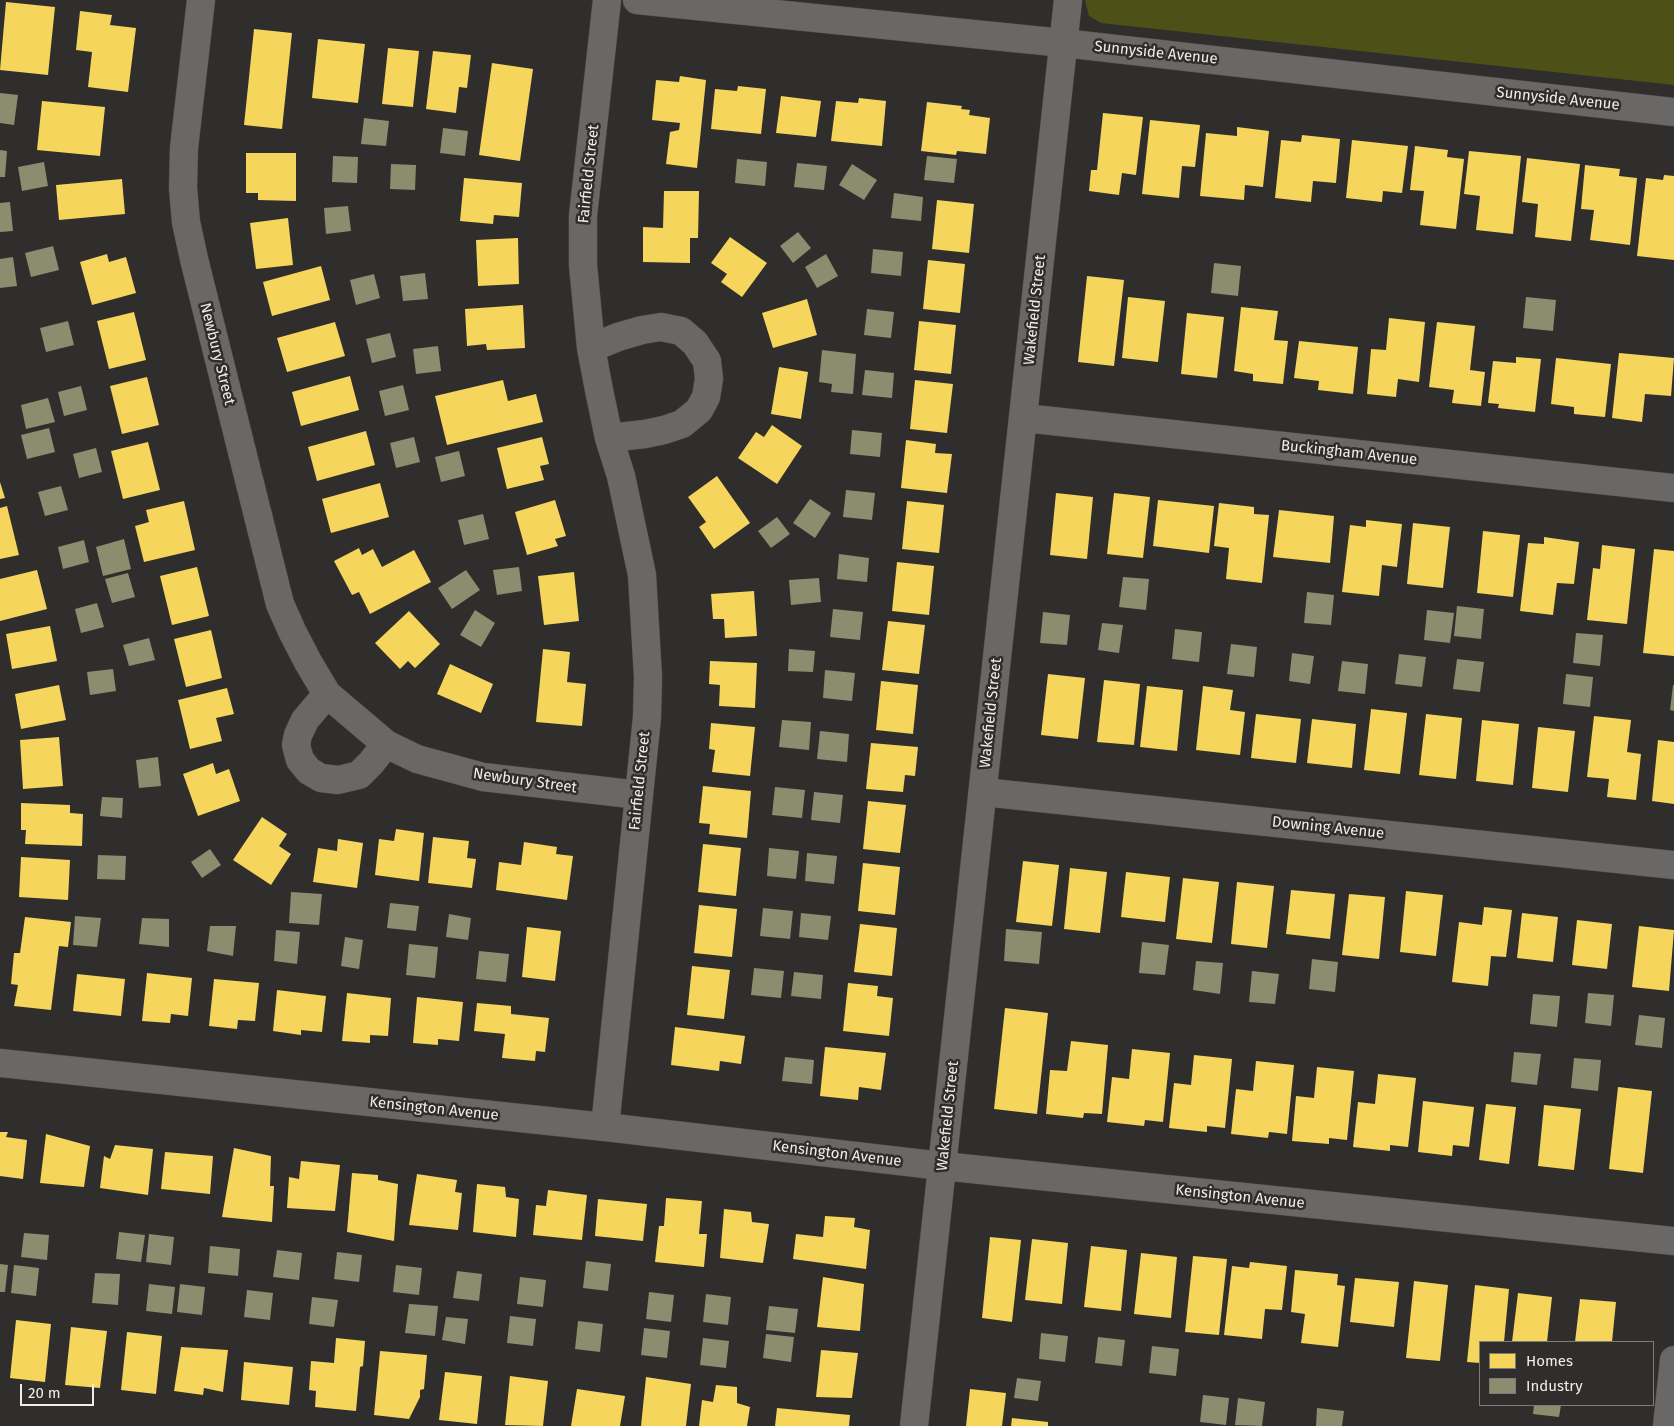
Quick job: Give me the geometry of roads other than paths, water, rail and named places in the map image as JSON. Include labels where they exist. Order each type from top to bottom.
[{"type":"street","name":"Newbury Street","points":[[201,0],[184,148],[183,188],[186,222],[280,604],[292,631],[327,694],[386,744],[417,758],[484,778],[639,795]]},
{"type":"street","name":"Fairfield Street","points":[[605,1127],[647,717],[648,677],[642,576],[621,476],[609,438],[591,348],[583,265],[583,216],[607,0]]},
{"type":"street","name":"Sunnyside Avenue","points":[[637,0],[1063,43],[1674,112]]},
{"type":"street","name":"Wakefield Street","points":[[914,1426],[1068,0]]},
{"type":"street","points":[[591,348],[618,337],[661,327],[681,331],[695,343],[708,360],[709,379],[706,396],[699,410],[682,424],[645,434],[609,438]]},
{"type":"street","name":"Buckingham Avenue","points":[[1024,418],[1674,488]]},
{"type":"street","points":[[327,694],[306,720],[298,735],[296,745],[300,760],[309,771],[320,778],[338,780],[358,775],[371,763],[386,744]]},
{"type":"street","name":"Downing Avenue","points":[[983,792],[1674,865]]},
{"type":"street","name":"Kensington Avenue","points":[[0,1063],[605,1127],[942,1166],[1674,1241]]},
{"type":"street","points":[[1667,1426],[1674,1360]]}]
